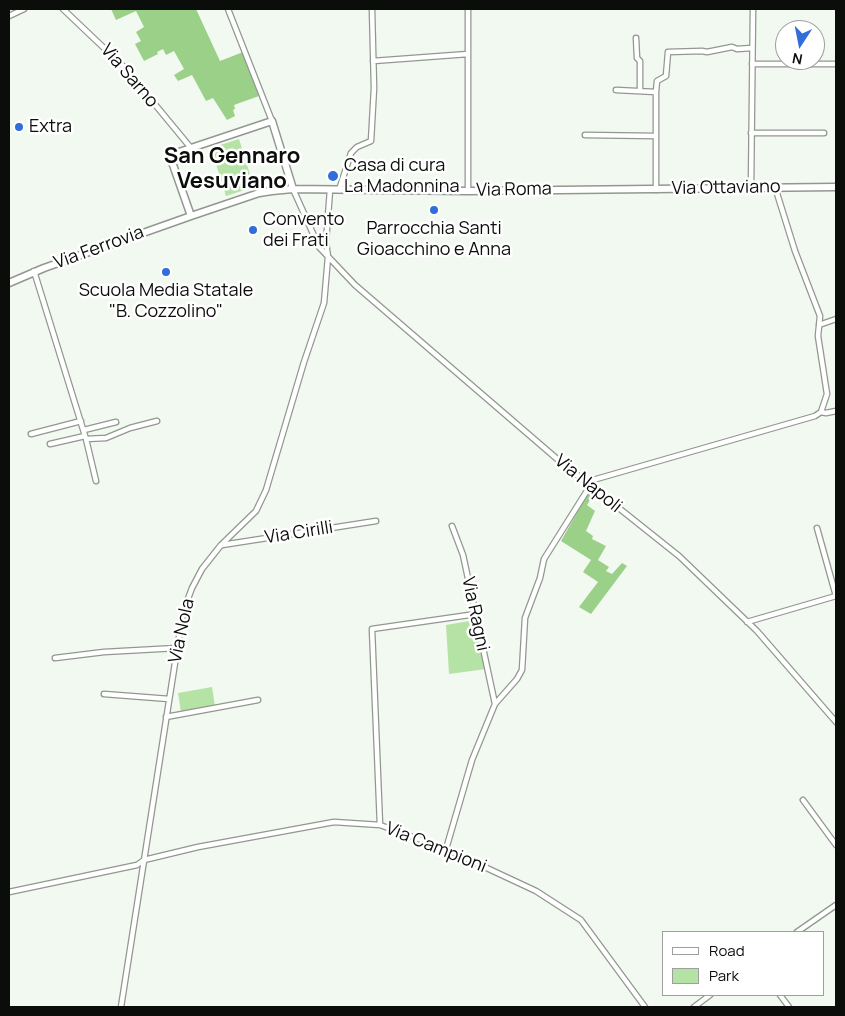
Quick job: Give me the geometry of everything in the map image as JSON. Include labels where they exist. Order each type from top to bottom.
[{"type":"main road","points":[[191,216],[172,162],[176,153],[272,122],[293,189]]},
{"type":"main road","name":"Via Ottaviano","points":[[616,190],[836,187]]},
{"type":"main road","name":"Via Roma","points":[[293,189],[616,190]]},
{"type":"main road","name":"Via Ferrovia","points":[[9,283],[34,272],[259,193],[293,189]]},
{"type":"street","points":[[9,16],[24,9]]},
{"type":"street","name":"Via Sarno","points":[[63,9],[124,67],[191,148]]},
{"type":"street","points":[[228,9],[272,122]]},
{"type":"street","points":[[339,190],[351,153],[357,147],[372,141],[374,88],[372,9]]},
{"type":"street","points":[[468,9],[468,191]]},
{"type":"street","points":[[752,188],[753,9]]},
{"type":"street","points":[[636,38],[640,61],[640,91]]},
{"type":"street","points":[[656,190],[656,92],[657,81],[666,76],[668,52],[707,52],[732,47],[737,49],[752,48]]},
{"type":"street","points":[[373,61],[468,54]]},
{"type":"street","points":[[752,64],[836,64]]},
{"type":"street","points":[[616,90],[656,92]]},
{"type":"street","points":[[751,133],[824,132]]},
{"type":"street","points":[[585,134],[656,136]]},
{"type":"street","points":[[446,849],[472,760],[495,704],[517,679],[522,670],[525,618],[540,578],[544,560],[588,484],[815,416],[821,412],[825,402],[827,385],[820,358],[818,336],[820,316],[795,251],[775,187]]},
{"type":"street","name":"Via Napoli","points":[[293,189],[319,247],[355,285],[588,484],[679,556],[747,622],[836,722]]},
{"type":"street","name":"Via Nola","points":[[122,1007],[183,612],[202,569],[221,545],[252,516],[263,499],[324,303],[328,257],[326,242],[330,190]]},
{"type":"street","points":[[34,272],[84,430],[96,482]]},
{"type":"street","points":[[819,325],[836,319]]},
{"type":"street","points":[[821,412],[836,411]]},
{"type":"street","points":[[50,444],[86,438],[96,440],[106,438],[130,428],[156,421]]},
{"type":"street","points":[[32,434],[81,422]]},
{"type":"street","points":[[84,430],[116,422]]},
{"type":"street","name":"Via Cirilli","points":[[221,545],[376,521]]},
{"type":"street","name":"Via Ragni","points":[[452,526],[463,555],[495,704]]},
{"type":"street","points":[[747,622],[836,596],[818,528]]},
{"type":"street","points":[[380,825],[372,629],[476,614]]},
{"type":"street","points":[[55,658],[104,652],[177,648]]},
{"type":"street","points":[[104,694],[169,699]]},
{"type":"street","points":[[166,717],[258,700]]},
{"type":"street","points":[[803,800],[836,845]]},
{"type":"street","name":"Via Campioni","points":[[9,892],[136,865],[144,860],[198,847],[334,822],[380,825],[446,849],[536,890],[581,920],[645,1007]]},
{"type":"street","points":[[798,931],[836,905]]},
{"type":"street","points":[[694,1007],[709,996]]},
{"type":"street","points":[[781,996],[789,1007]]},
{"type":"green space","points":[[111,9],[196,9],[220,61],[243,52],[259,96],[234,105],[235,116],[227,120],[213,98],[206,101],[192,75],[178,81],[174,75],[184,69],[174,51],[166,55],[163,49],[157,52],[158,54],[144,61],[135,44],[141,41],[136,32],[144,27],[136,11],[116,20]]},
{"type":"green space","points":[[239,139],[254,187],[226,196],[211,148]]},
{"type":"green space","points":[[591,488],[595,492],[587,505],[595,511],[586,531],[593,536],[592,539],[606,546],[598,560],[609,567],[606,571],[612,574],[622,563],[627,566],[591,614],[579,607],[598,582],[583,572],[591,560],[561,541]]},
{"type":"green space","points":[[475,620],[486,669],[449,674],[446,625]]},
{"type":"green space","points":[[212,687],[215,706],[181,712],[178,693]]},
{"type":"place","name":"Extra","points":[[19,127]]},
{"type":"place","name":"Casa di cura La Madonnina","points":[[333,176]]},
{"type":"place","name":"Parrocchia Santi Gioacchino e Anna","points":[[434,210]]},
{"type":"place","name":"Convento dei Frati","points":[[253,230]]},
{"type":"place","name":"Scuola Media Statale \"B. Cozzolino\"","points":[[166,272]]},
{"type":"district","name":"San Gennaro Vesuviano","points":[[232,170]]}]
